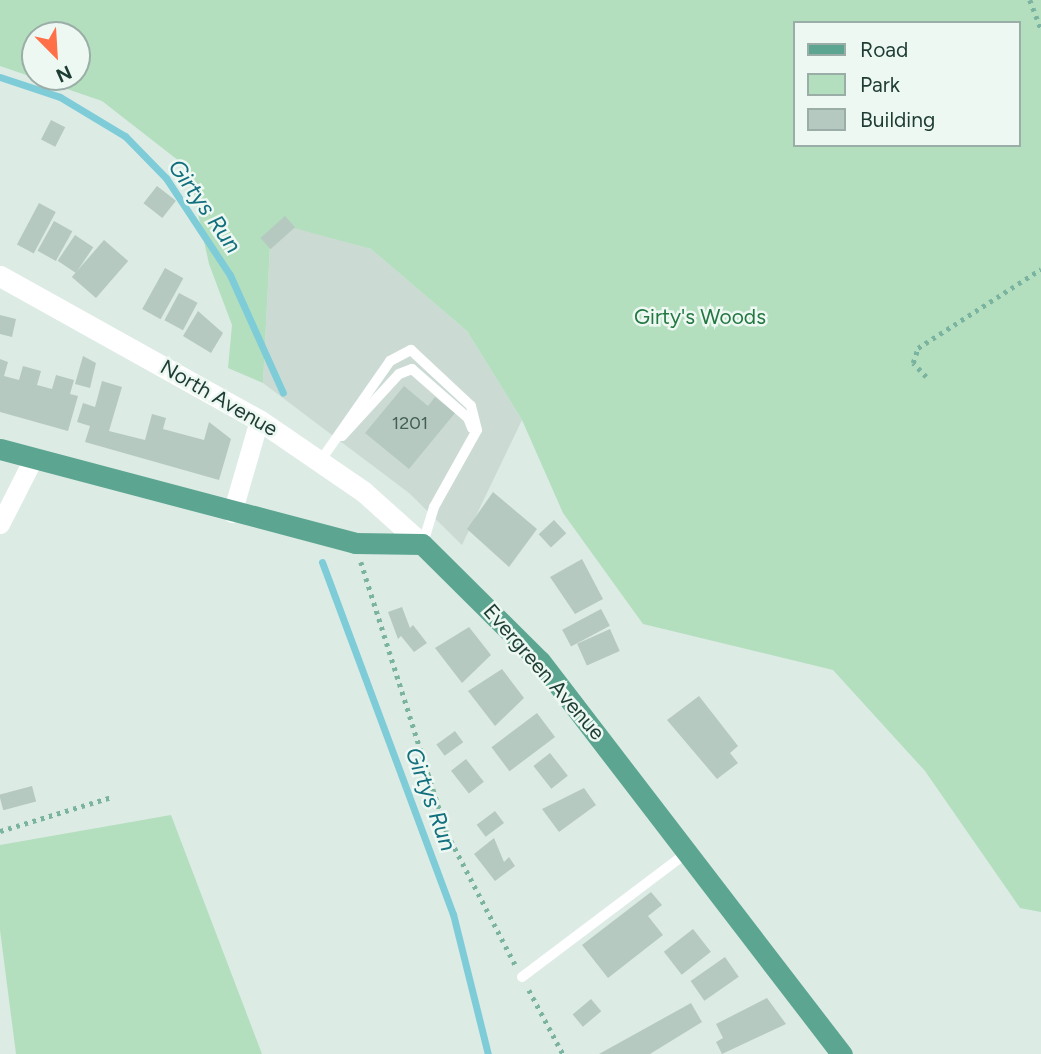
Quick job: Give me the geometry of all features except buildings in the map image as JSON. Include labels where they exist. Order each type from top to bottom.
[{"type":"main road","points":[[0,449],[232,513],[355,543],[422,544]]},
{"type":"main road","name":"Evergreen Avenue","points":[[422,544],[540,661],[842,1054]]},
{"type":"street","name":"North Avenue","points":[[0,276],[325,454],[422,544]]},
{"type":"street","points":[[232,513],[259,419]]},
{"type":"street","points":[[0,524],[34,457]]},
{"type":"lane","points":[[325,454],[390,361],[411,350],[471,406],[475,435],[434,507],[422,544]]},
{"type":"lane","points":[[325,454],[399,374],[412,369],[468,418],[475,435]]},
{"type":"lane","points":[[522,977],[688,852]]},
{"type":"path","points":[[1030,0],[1041,28]]},
{"type":"path","points":[[926,377],[913,363],[918,348],[1041,269]]},
{"type":"path","points":[[355,543],[447,833],[564,1054]]},
{"type":"path","points":[[0,831],[112,797]]},
{"type":"shaded area","points":[[284,224],[371,249],[467,331],[522,420],[462,545],[409,493],[263,383],[270,245]]},
{"type":"green space","name":"Girty's Woods","points":[[0,0],[1041,0],[1041,912],[1020,908],[925,771],[833,670],[643,624],[563,513],[522,420],[467,331],[371,249],[283,225],[270,245],[263,383],[228,368],[232,325],[209,264],[188,168],[102,101],[73,91],[91,91],[91,21],[21,21],[21,73],[0,66]]},
{"type":"green space","points":[[171,815],[262,1054],[16,1054],[0,930],[0,845]]},
{"type":"waterway","name":"Girtys Run","points":[[0,77],[60,97],[125,136],[166,178],[230,275],[283,393]]},
{"type":"waterway","name":"Girtys Run","points":[[322,562],[453,914],[488,1054]]}]
